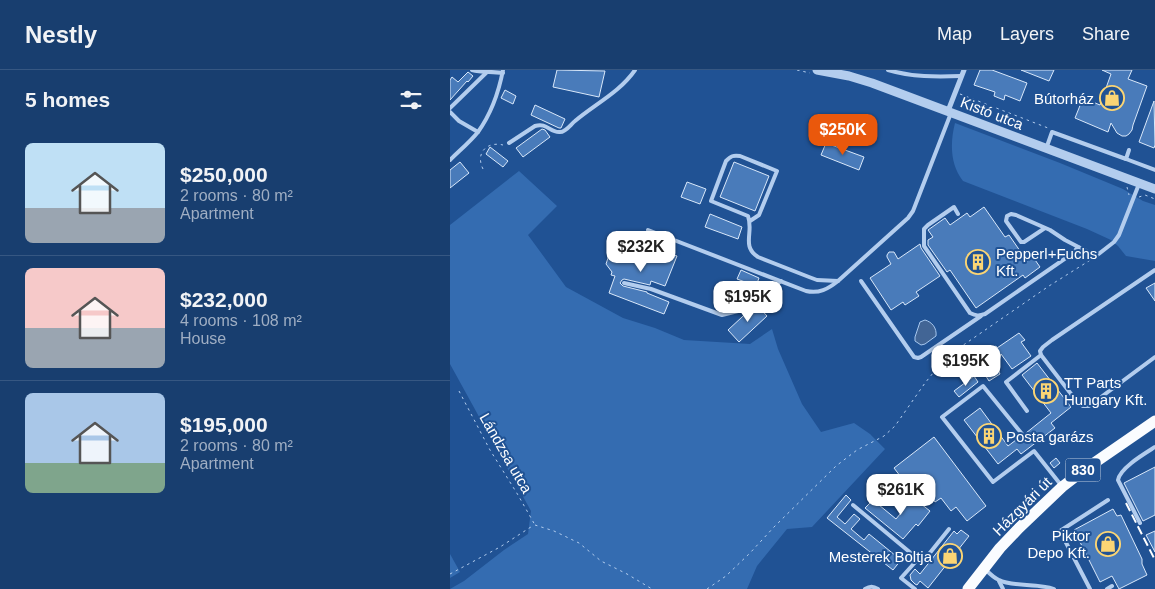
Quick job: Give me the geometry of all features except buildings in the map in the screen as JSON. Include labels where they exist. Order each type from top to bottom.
[{"type":"main road","name":"Házgyári út","points":[[968,589],[1000,548],[1062,487],[1155,421]]},
{"type":"street","name":"Kistó utca","points":[[817,70],[849,76],[872,83],[1155,189]]},
{"type":"street","points":[[949,112],[964,70]]},
{"type":"lane","points":[[450,160],[478,132],[490,112],[503,72],[472,70]]},
{"type":"lane","points":[[509,143],[539,125],[544,125],[559,133],[563,132],[611,94],[635,70]]},
{"type":"lane","points":[[888,70],[928,77],[961,76]]},
{"type":"lane","points":[[478,132],[459,121],[450,110],[487,72]]},
{"type":"lane","points":[[648,230],[781,281],[813,292],[821,291],[838,281],[908,218],[913,210],[949,112]]},
{"type":"lane","points":[[1046,148],[1052,132],[1155,170]]},
{"type":"lane","points":[[1126,159],[1129,150]]},
{"type":"lane","points":[[750,222],[759,215],[777,171],[740,156],[730,157],[726,161],[711,201],[748,216],[750,222],[748,240],[754,254],[817,280],[838,281]]},
{"type":"lane","points":[[1096,256],[1114,242],[1119,234],[1139,184]]},
{"type":"lane","points":[[958,214],[954,207],[928,225],[924,229],[924,246],[970,313],[975,316],[985,314]]},
{"type":"lane","points":[[1046,228],[1021,242],[1006,221],[1011,214],[1016,215],[1046,228],[1088,252]]},
{"type":"lane","points":[[861,281],[914,357],[918,358],[1073,253],[1078,247]]},
{"type":"lane","points":[[1155,270],[1042,347],[1040,351],[1041,356],[1078,403],[1083,406],[1089,406],[1155,357]]},
{"type":"lane","points":[[624,283],[651,289],[722,315],[738,312],[781,281]]},
{"type":"lane","points":[[1027,411],[1006,382],[1041,356]]},
{"type":"lane","points":[[1022,434],[982,386],[942,417],[993,482],[1033,448],[1062,487]]},
{"type":"lane","points":[[1140,523],[1118,480],[1119,475],[1124,470],[1155,447]]},
{"type":"lane","points":[[1090,589],[1060,531],[1108,500]]},
{"type":"lane","points":[[853,504],[918,559]]},
{"type":"lane","points":[[915,589],[901,578],[918,559],[929,554],[949,529]]},
{"type":"lane","points":[[984,568],[999,581],[1005,583],[1054,589]]},
{"type":"lane","points":[[999,581],[1003,589]]},
{"type":"lane","points":[[865,589],[869,586],[874,586],[878,589]]},
{"type":"lane","points":[[1107,589],[1112,586]]},
{"type":"path","points":[[955,92],[1050,129],[1052,132]]},
{"type":"path","points":[[483,169],[481,156],[488,146],[493,143],[502,145],[509,143]]},
{"type":"path","points":[[1129,195],[1128,197],[1138,200],[1140,196],[1145,195],[1155,199]]},
{"type":"path","points":[[707,589],[726,576],[836,466],[857,450],[884,436],[895,426],[924,383],[946,357],[1096,256]]},
{"type":"path","name":"Lándzsa utca","points":[[459,391],[490,450],[535,525]]},
{"type":"path","points":[[450,574],[500,547],[535,525],[554,531],[579,543],[601,561],[652,589]]},
{"type":"shaded area","points":[[955,123],[1060,163],[1123,189],[1143,201],[1155,205],[1155,261],[1126,256],[1111,240],[963,181],[956,168],[952,153]]},
{"type":"shaded area","points":[[519,171],[557,206],[528,235],[566,287],[623,318],[684,340],[750,344],[772,329],[778,349],[802,404],[821,432],[854,423],[870,434],[885,449],[812,527],[787,529],[757,566],[747,589],[450,589],[464,581],[528,534],[531,511],[450,364],[450,225]]},
{"type":"shaded area","points":[[925,320],[934,326],[936,336],[921,345],[915,341],[915,337],[920,322]]},
{"type":"shaded area","points":[[450,554],[460,572],[450,578]]},
{"type":"railway","points":[[1126,503],[1155,560]]},
{"type":"place","name":"Bútorház","points":[[1112,98]]},
{"type":"place","name":"Pepperl+Fuchs Kft.","points":[[978,262]]},
{"type":"place","name":"TT Parts Hungary Kft.","points":[[1046,391]]},
{"type":"place","name":"Posta garázs","points":[[989,436]]},
{"type":"place","name":"Piktor Depo Kft.","points":[[1108,544]]},
{"type":"place","name":"Mesterek Boltja","points":[[950,556]]}]
